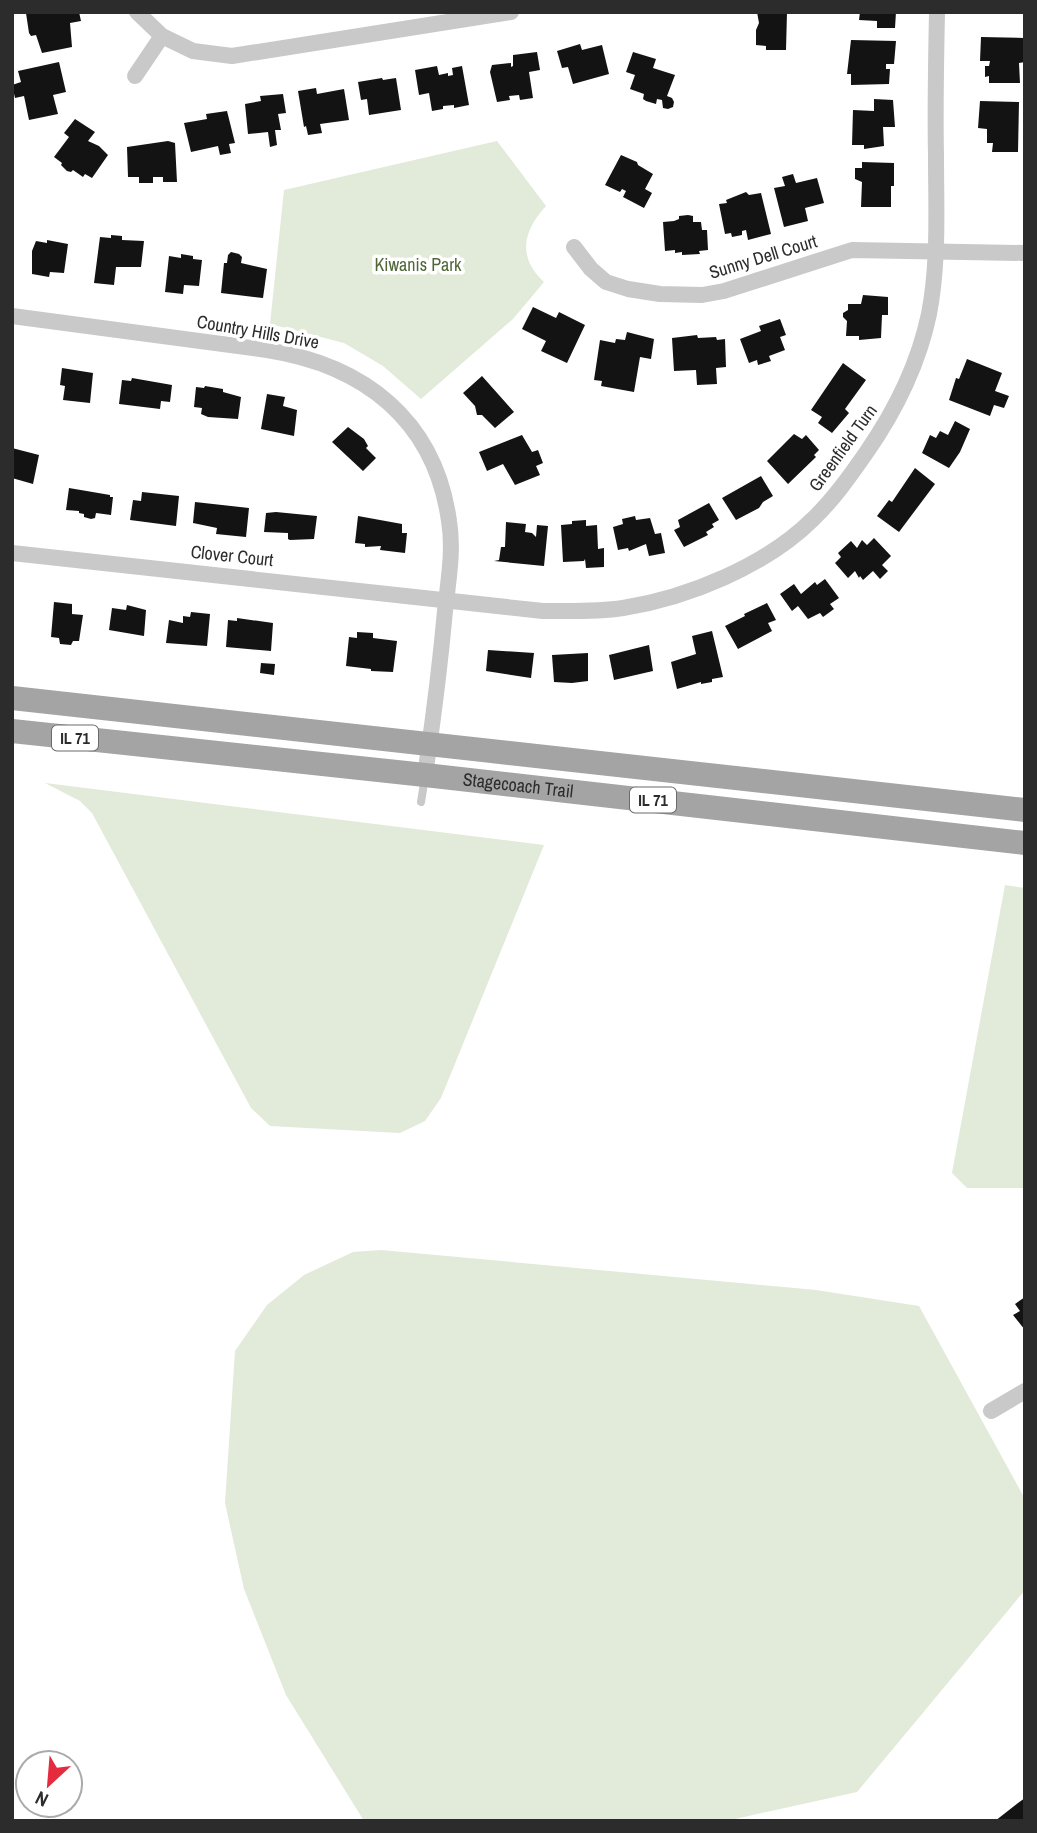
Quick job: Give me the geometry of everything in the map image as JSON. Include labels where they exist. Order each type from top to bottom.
[{"type":"main road","name":"Stagecoach Trail","points":[[12,698],[1025,810]]},
{"type":"main road","name":"Stagecoach Trail","points":[[12,731],[1025,843]]},
{"type":"street","points":[[137,12],[162,36],[192,51],[232,56],[511,12]]},
{"type":"street","name":"Greenfield Turn","points":[[447,599],[543,611],[575,611],[622,608],[664,599],[705,586],[790,539],[813,519],[845,482],[890,419],[913,371],[929,314],[937,252],[937,12]]},
{"type":"street","points":[[135,76],[162,36]]},
{"type":"street","name":"Sunny Dell Court","points":[[574,247],[591,269],[606,282],[639,291],[693,295],[724,291],[852,250],[1025,253]]},
{"type":"street","name":"Country Hills Drive","points":[[12,316],[288,353],[328,364],[366,384],[394,407],[406,421],[435,468],[450,524],[451,560],[425,775]]},
{"type":"street","name":"Clover Court","points":[[12,553],[447,599]]},
{"type":"street","points":[[991,1411],[1025,1391]]},
{"type":"lane","points":[[422,802],[425,775]]},
{"type":"green space","name":"Kiwanis Park","points":[[497,141],[546,206],[532,225],[526,244],[530,263],[544,282],[513,319],[421,399],[383,366],[344,343],[270,324],[284,190]]},
{"type":"green space","points":[[45,783],[544,845],[441,1098],[425,1121],[400,1133],[270,1126],[251,1108],[92,813],[80,801]]},
{"type":"green space","points":[[1005,885],[1025,888],[1025,1188],[967,1188],[952,1173]]},
{"type":"green space","points":[[381,1250],[816,1290],[919,1306],[1025,1499],[1025,1590],[857,1792],[726,1821],[364,1821],[286,1695],[244,1589],[225,1503],[235,1351],[267,1305],[304,1275],[353,1252]]},
{"type":"building","points":[[79,12],[81,21],[70,23],[72,47],[42,53],[36,35],[31,36],[29,33],[26,13]]},
{"type":"building","points":[[757,12],[787,12],[786,50],[766,50],[766,46],[756,45],[759,23]]},
{"type":"building","points":[[860,12],[896,12],[895,28],[877,28],[877,21],[859,20]]},
{"type":"building","points":[[981,37],[1025,38],[1025,62],[1019,63],[1020,83],[989,83],[989,76],[985,77],[985,66],[989,66],[990,61],[980,61]]},
{"type":"building","points":[[851,40],[896,41],[894,64],[886,64],[886,69],[890,69],[889,84],[851,85],[851,74],[847,74]]},
{"type":"building","points":[[580,44],[582,50],[602,45],[609,74],[573,84],[568,67],[562,68],[557,51]]},
{"type":"building","points":[[537,52],[540,70],[529,72],[533,98],[520,100],[519,95],[509,96],[510,100],[497,102],[490,72],[492,65],[511,63],[511,67],[513,55]]},
{"type":"building","points":[[633,52],[656,59],[653,68],[675,75],[667,96],[672,98],[673,107],[663,108],[662,100],[657,99],[656,104],[646,101],[643,99],[644,94],[630,89],[635,75],[626,72]]},
{"type":"building","points":[[59,62],[66,92],[53,95],[58,114],[29,120],[24,96],[15,98],[12,85],[21,82],[18,71]]},
{"type":"building","points":[[437,66],[439,75],[448,73],[448,76],[453,75],[452,68],[462,66],[469,105],[454,108],[454,105],[443,106],[443,109],[432,111],[429,93],[419,95],[415,70]]},
{"type":"building","points":[[396,78],[401,110],[369,115],[367,99],[361,100],[358,82]]},
{"type":"building","points":[[316,88],[317,94],[344,89],[349,120],[320,124],[322,133],[308,135],[306,126],[304,127],[298,91]]},
{"type":"building","points":[[283,94],[286,113],[278,114],[281,130],[275,130],[277,145],[270,147],[268,132],[248,134],[245,104],[261,101],[260,96]]},
{"type":"building","points":[[874,99],[893,100],[895,127],[883,127],[884,146],[864,149],[864,145],[852,145],[853,110],[874,111]]},
{"type":"building","points":[[980,101],[1019,102],[1018,152],[992,152],[993,143],[987,143],[987,129],[978,128]]},
{"type":"building","points":[[227,111],[235,143],[229,144],[231,153],[220,155],[218,146],[191,152],[184,123],[207,119],[206,114]]},
{"type":"building","points":[[75,119],[95,132],[88,141],[99,146],[108,155],[92,178],[85,174],[83,177],[73,170],[67,171],[54,157],[69,137],[64,133]]},
{"type":"building","points":[[168,141],[175,143],[177,182],[163,182],[163,177],[153,177],[153,183],[139,183],[139,177],[128,177],[127,147]]},
{"type":"building","points":[[621,155],[637,162],[653,174],[645,189],[652,193],[644,208],[623,197],[626,191],[622,189],[620,192],[605,185]]},
{"type":"building","points":[[862,162],[894,163],[891,207],[861,207],[862,182],[855,179],[855,168],[862,168]]},
{"type":"building","points":[[793,174],[796,183],[817,178],[824,203],[805,208],[808,221],[784,227],[774,188],[785,186],[782,177]]},
{"type":"building","points":[[746,192],[749,195],[761,193],[771,234],[748,240],[746,230],[742,231],[742,235],[732,237],[731,233],[725,234],[719,204],[727,203],[726,200]]},
{"type":"building","points":[[693,216],[693,222],[701,222],[702,230],[707,230],[708,250],[699,251],[700,254],[682,255],[682,252],[675,253],[675,250],[665,251],[663,222]]},
{"type":"building","points":[[111,235],[122,236],[122,240],[144,241],[141,267],[116,267],[114,285],[94,283],[100,237],[111,238]]},
{"type":"building","points":[[47,240],[68,244],[64,273],[50,272],[49,277],[32,274],[32,251],[36,241],[47,243]]},
{"type":"building","points":[[231,252],[242,257],[241,263],[267,269],[263,298],[221,293],[224,263],[227,263]]},
{"type":"building","points":[[181,254],[202,260],[199,286],[184,285],[183,294],[165,292],[169,256],[181,258]]},
{"type":"building","points":[[863,295],[888,297],[888,315],[882,315],[881,338],[859,340],[859,336],[846,336],[847,321],[843,313],[848,310],[848,304],[861,304]]},
{"type":"building","points":[[533,307],[556,318],[559,312],[585,325],[567,363],[541,351],[546,341],[522,329]]},
{"type":"building","points":[[780,319],[786,335],[780,337],[785,350],[769,356],[771,361],[758,365],[757,360],[749,363],[740,339],[761,331],[759,326]]},
{"type":"building","points":[[627,332],[654,339],[651,359],[640,357],[634,392],[601,386],[602,381],[594,380],[600,340],[615,343],[616,339],[625,340]]},
{"type":"building","points":[[697,335],[698,338],[725,339],[726,367],[716,368],[717,384],[697,385],[696,370],[674,371],[672,338]]},
{"type":"building","points":[[967,359],[1002,373],[995,391],[1009,396],[1004,408],[994,405],[990,416],[949,400],[956,378],[959,379]]},
{"type":"building","points":[[843,363],[866,380],[845,409],[849,413],[832,433],[818,423],[822,417],[811,410]]},
{"type":"building","points":[[62,368],[93,373],[90,403],[63,400],[65,386],[60,385]]},
{"type":"building","points":[[482,376],[514,412],[495,428],[482,415],[477,415],[475,406],[463,393]]},
{"type":"building","points":[[132,378],[172,385],[170,402],[161,401],[160,409],[119,404],[122,380],[131,381]]},
{"type":"building","points":[[196,387],[223,389],[223,392],[241,397],[238,419],[208,417],[201,414],[202,408],[194,407]]},
{"type":"building","points":[[267,394],[285,397],[283,406],[297,410],[294,436],[261,429]]},
{"type":"building","points":[[955,421],[970,429],[949,468],[922,453],[930,435],[936,438],[940,431],[948,435]]},
{"type":"building","points":[[348,427],[364,439],[368,446],[366,448],[376,458],[363,471],[332,442]]},
{"type":"building","points":[[794,434],[802,439],[806,435],[819,450],[814,455],[816,457],[788,484],[767,461]]},
{"type":"building","points":[[522,435],[532,452],[538,450],[543,463],[536,466],[540,475],[515,485],[503,464],[487,471],[479,452]]},
{"type":"building","points":[[12,448],[39,455],[33,484],[12,478]]},
{"type":"building","points":[[915,468],[935,484],[899,532],[877,516],[889,500],[892,502]]},
{"type":"building","points":[[761,476],[773,496],[759,508],[736,520],[722,498]]},
{"type":"building","points":[[69,488],[110,495],[113,497],[111,515],[96,513],[95,518],[91,519],[84,517],[79,511],[66,510]]},
{"type":"building","points":[[142,492],[179,496],[176,526],[130,520],[133,500],[141,501]]},
{"type":"building","points":[[195,502],[249,508],[246,537],[216,534],[217,528],[193,523]]},
{"type":"building","points":[[709,503],[719,520],[706,532],[708,535],[684,547],[674,530],[680,527],[678,520]]},
{"type":"building","points":[[266,513],[317,516],[314,539],[290,540],[288,533],[264,532]]},
{"type":"building","points":[[358,516],[402,524],[402,533],[407,533],[405,553],[380,550],[381,546],[365,547],[365,544],[355,543]]},
{"type":"building","points":[[635,516],[636,520],[650,518],[655,534],[661,533],[665,553],[649,556],[646,544],[629,551],[628,548],[618,550],[613,527],[623,524],[622,519]]},
{"type":"building","points":[[586,520],[586,526],[597,525],[598,549],[604,548],[604,567],[586,568],[585,559],[563,562],[561,525]]},
{"type":"building","points":[[506,522],[526,524],[525,532],[536,537],[537,525],[548,526],[544,566],[494,561],[499,560],[501,547],[505,547]]},
{"type":"building","points":[[874,538],[891,556],[882,565],[888,571],[880,579],[873,571],[863,580],[855,571],[848,578],[835,563],[841,557],[838,553],[851,541],[857,548],[862,540],[867,545]]},
{"type":"building","points":[[825,579],[839,598],[830,604],[834,609],[823,617],[820,613],[808,619],[798,606],[792,611],[780,594],[794,584],[801,594],[815,582],[817,585]]},
{"type":"building","points":[[54,602],[72,604],[72,614],[83,615],[79,641],[73,641],[71,645],[60,644],[59,638],[51,637]]},
{"type":"building","points":[[767,603],[776,620],[768,623],[772,631],[738,649],[725,626]]},
{"type":"building","points":[[127,605],[146,610],[144,636],[109,630],[112,608],[126,610]]},
{"type":"building","points":[[191,612],[210,614],[207,646],[166,643],[169,620],[183,623],[183,616],[190,617]]},
{"type":"building","points":[[237,618],[273,623],[271,651],[226,647],[228,620],[237,621]]},
{"type":"building","points":[[712,631],[723,677],[677,689],[671,662],[696,654],[692,636]]},
{"type":"building","points":[[357,632],[373,633],[373,638],[397,641],[393,672],[346,666],[349,637],[357,638]]},
{"type":"building","points":[[649,645],[653,671],[614,680],[609,655]]},
{"type":"building","points":[[488,650],[534,653],[531,678],[486,671]]},
{"type":"building","points":[[588,653],[588,681],[554,682],[552,655]]},
{"type":"building","points":[[261,663],[275,664],[274,675],[260,673]]},
{"type":"building","points":[[1025,1297],[1025,1330],[1013,1315],[1020,1311],[1015,1304]]},
{"type":"building","points":[[1025,1798],[1025,1821],[995,1821],[1018,1803]]}]
